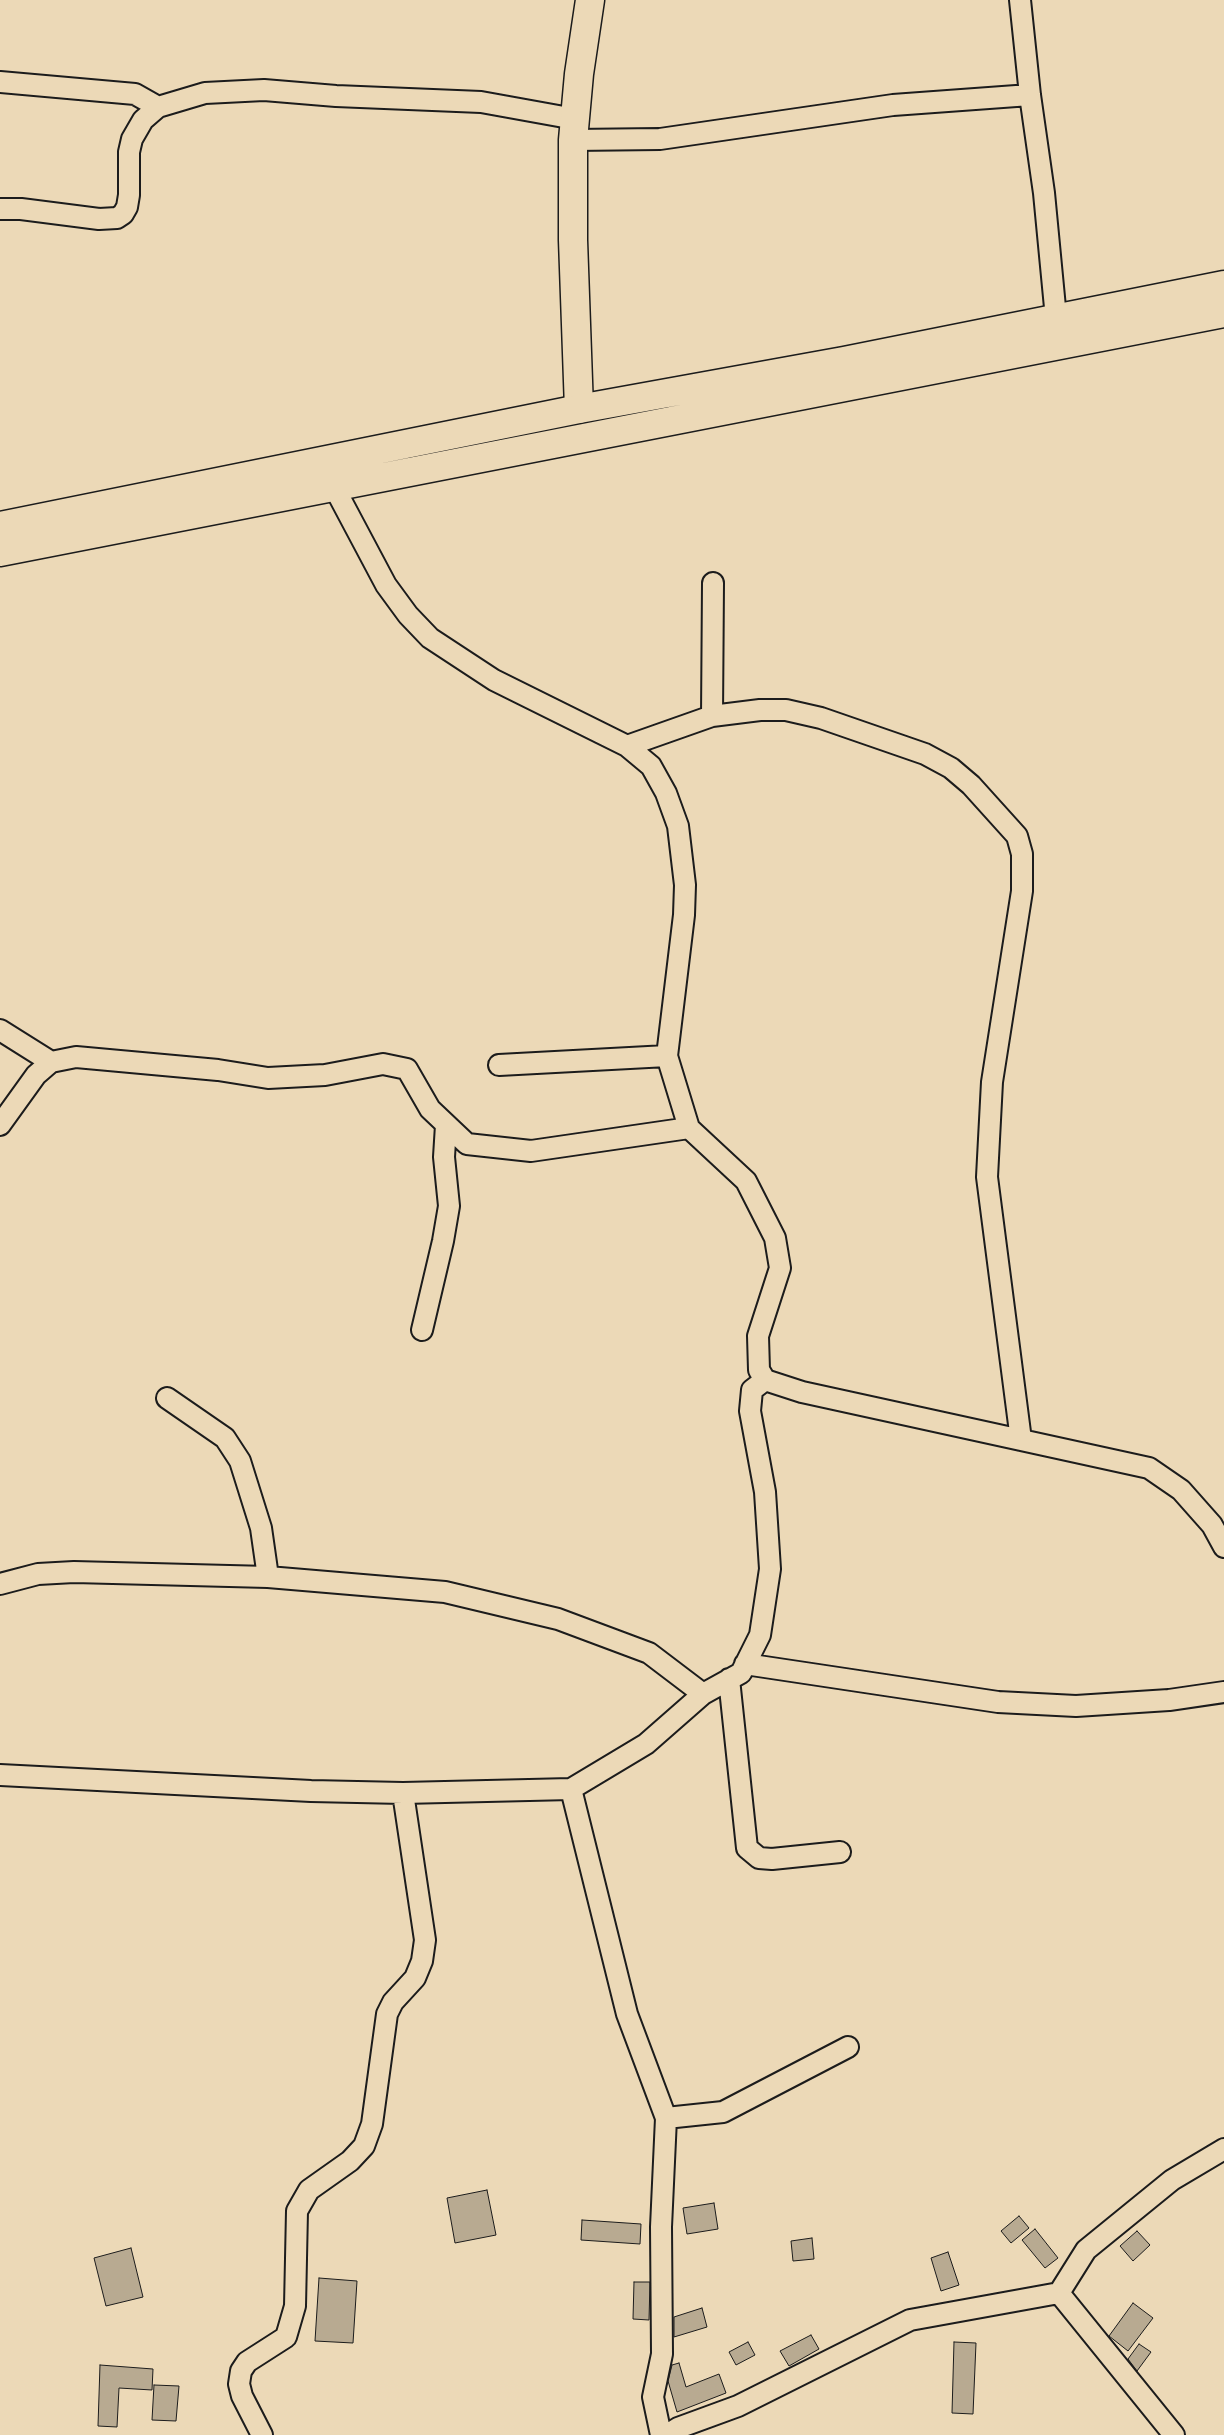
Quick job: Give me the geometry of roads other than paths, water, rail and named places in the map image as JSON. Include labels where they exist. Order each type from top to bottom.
[{"type":"main road","points":[[579,409],[573,240],[574,130],[590,0]]},
{"type":"main road","points":[[0,526],[579,409],[844,361],[1224,285]]},
{"type":"main road","points":[[0,552],[1224,313]]},
{"type":"street","points":[[1020,0],[1030,94],[1044,192],[1056,318]]},
{"type":"street","points":[[0,82],[135,94],[158,107]]},
{"type":"street","points":[[0,209],[21,209],[98,220],[117,218],[123,214],[129,195],[132,139],[143,120],[158,107],[205,93],[264,90],[352,97],[481,102],[574,130],[660,139],[893,105],[1030,94]]},
{"type":"street","points":[[334,486],[386,585],[408,615],[430,638],[494,680],[627,746],[651,766],[666,793],[678,826],[685,885],[684,915],[667,1056],[689,1128],[746,1181],[775,1238],[780,1268],[758,1336],[759,1370],[765,1380],[802,1392],[1149,1468],[1181,1490],[1212,1525],[1224,1547]]},
{"type":"street","points":[[712,716],[713,583]]},
{"type":"street","points":[[627,746],[712,716],[760,710],[786,710],[821,718],[925,754],[958,774],[1017,836],[1022,854],[1022,891],[992,1082],[987,1177],[1021,1440]]},
{"type":"street","points":[[0,1030],[51,1062]]},
{"type":"street","points":[[499,1065],[667,1056]]},
{"type":"street","points":[[0,1125],[36,1075],[51,1062],[76,1057],[218,1070],[268,1078],[325,1075],[383,1064],[407,1069],[430,1108],[467,1144],[531,1152],[689,1128]]},
{"type":"street","points":[[422,1330],[443,1242],[449,1206],[444,1157],[446,1124]]},
{"type":"street","points":[[0,1775],[311,1791],[402,1793],[571,1789],[646,1744],[703,1694],[740,1673],[760,1635],[770,1569],[765,1492],[750,1411],[752,1390],[765,1380]]},
{"type":"street","points":[[167,1398],[225,1438],[240,1461],[262,1528],[268,1577]]},
{"type":"street","points":[[0,1584],[38,1574],[74,1572],[268,1577],[445,1592],[558,1619],[648,1653],[703,1694]]},
{"type":"street","points":[[745,1664],[1018,1703],[1076,1706],[1169,1700],[1224,1692]]},
{"type":"street","points":[[729,1679],[748,1848],[759,1858],[772,1860],[840,1852]]},
{"type":"street","points":[[571,1789],[627,2014],[666,2118],[661,2227],[662,2354],[653,2397],[661,2435]]},
{"type":"street","points":[[262,2435],[242,2396],[239,2384],[241,2371],[247,2362],[286,2337],[295,2306],[297,2211],[309,2190],[350,2161],[364,2146],[372,2124],[386,2014],[393,2002],[415,1978],[422,1961],[425,1940],[402,1793]]},
{"type":"street","points":[[666,2118],[724,2112],[848,2047]]},
{"type":"street","points":[[666,2435],[678,2428],[738,2406],[910,2320],[1059,2293],[1086,2250],[1172,2180],[1224,2149]]},
{"type":"street","points":[[1059,2293],[1174,2435]]}]
